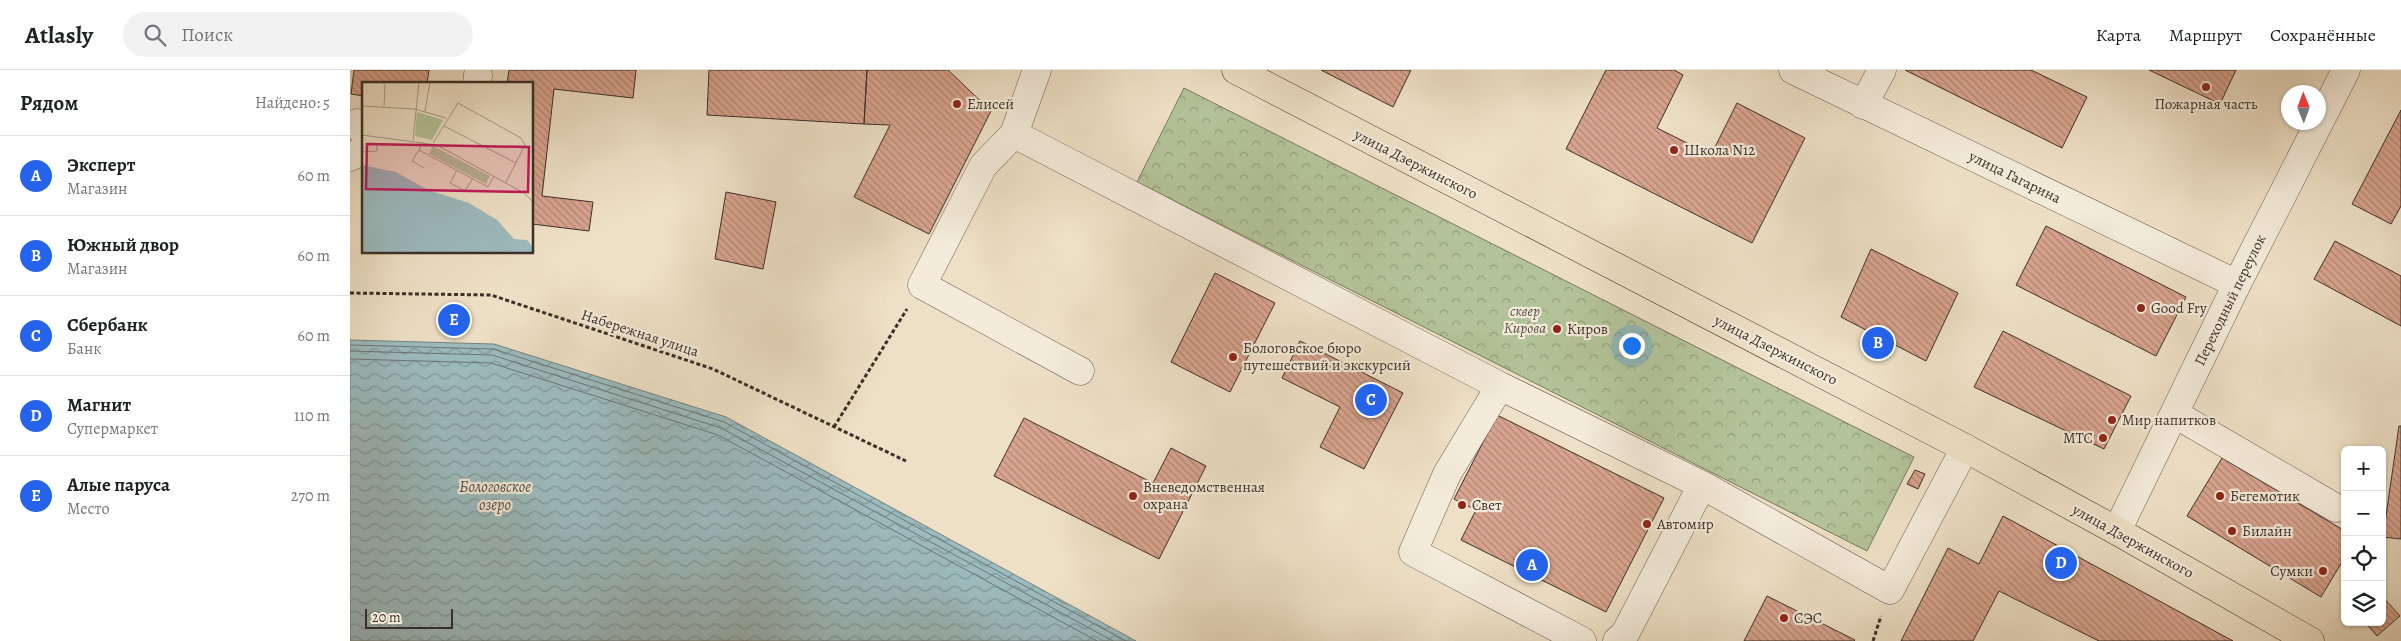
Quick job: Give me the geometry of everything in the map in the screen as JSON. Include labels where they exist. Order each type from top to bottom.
[{"type":"main road","name":"улица Дзержинского","points":[[1236,70],[1965,448],[2116,530],[2310,641]]},
{"type":"street","points":[[1037,70],[1014,134],[983,166],[922,285],[1080,372]]},
{"type":"street","name":"улица Гагарина","points":[[1793,70],[2237,284]]},
{"type":"street","points":[[1864,105],[1882,70]]},
{"type":"street","name":"Переходный переулок","points":[[2116,530],[2175,414],[2237,284],[2346,70]]},
{"type":"street","points":[[1014,134],[1500,386],[1702,484],[1890,590],[1965,448]]},
{"type":"street","points":[[350,157],[362,151]]},
{"type":"street","points":[[1500,386],[1447,474],[1413,552],[1582,641]]},
{"type":"street","points":[[2175,414],[2336,508]]},
{"type":"street","points":[[1617,641],[1625,634],[1702,484]]},
{"type":"path","points":[[834,427],[922,285]]},
{"type":"path","name":"Набережная улица","points":[[350,293],[491,295],[713,369],[906,461]]},
{"type":"green space","name":"сквер Кирова","points":[[1184,88],[1914,457],[1867,551],[1137,182]]},
{"type":"water","name":"Бологовское озеро","points":[[350,340],[494,344],[726,417],[1136,641],[350,641]]},
{"type":"building","points":[[354,70],[429,70],[427,82],[362,82],[362,96],[351,94]]},
{"type":"building","points":[[509,70],[636,70],[633,98],[554,89],[542,196],[593,202],[589,231],[534,224],[534,82],[507,82]]},
{"type":"building","points":[[709,70],[867,70],[864,124],[707,115]]},
{"type":"building","points":[[867,70],[948,70],[991,111],[929,234],[854,197],[890,125],[864,124]]},
{"type":"building","points":[[1321,70],[1411,70],[1393,107]]},
{"type":"building","points":[[1606,70],[1674,70],[1683,75],[1657,128],[1711,155],[1737,103],[1805,138],[1752,243],[1566,149]]},
{"type":"building","points":[[1905,70],[2031,70],[2087,97],[2062,148]]},
{"type":"building","name":"Пожарная часть","points":[[2149,70],[2236,70],[2220,104]]},
{"type":"building","points":[[2401,110],[2401,206],[2391,224],[2352,204]]},
{"type":"building","points":[[726,192],[776,202],[763,269],[715,259]]},
{"type":"building","points":[[2046,226],[2186,297],[2156,356],[2016,285]]},
{"type":"building","points":[[2335,241],[2401,276],[2401,326],[2314,279]]},
{"type":"building","points":[[1871,249],[1958,293],[1926,361],[1841,317]]},
{"type":"building","points":[[1215,273],[1275,303],[1230,392],[1171,362]]},
{"type":"building","points":[[2003,331],[2131,396],[2104,449],[1974,387]]},
{"type":"building","points":[[1300,341],[1403,393],[1364,469],[1320,447],[1340,407],[1282,378]]},
{"type":"building","points":[[1497,415],[1664,498],[1606,612],[1461,540],[1476,510],[1454,499]]},
{"type":"building","points":[[1024,418],[1153,483],[1171,448],[1206,466],[1159,559],[994,476]]},
{"type":"building","points":[[2399,426],[2401,426],[2401,539],[2386,537],[2386,516]]},
{"type":"building","points":[[2222,458],[2341,529],[2341,564],[2321,597],[2187,516]]},
{"type":"building","points":[[1915,470],[1925,474],[1918,489],[1907,484]]},
{"type":"building","points":[[2003,516],[2233,641],[2099,641],[1999,591],[1973,641],[1901,641],[1948,548],[1979,564]]},
{"type":"building","name":"СЭС","points":[[1767,596],[1855,640],[1744,641]]},
{"type":"building","points":[[2386,600],[2400,616],[2377,636],[2368,626],[2386,626]]},
{"type":"place","name":"Пожарная часть","points":[[2206,87]]},
{"type":"place","name":"Елисей","points":[[957,104]]},
{"type":"place","name":"Школа N12","points":[[1674,150]]},
{"type":"place","name":"Good Fry","points":[[2141,308]]},
{"type":"place","name":"Алые паруса","points":[[454,320]]},
{"type":"place","name":"Киров","points":[[1557,329]]},
{"type":"place","name":"Южный двор","points":[[1878,343]]},
{"type":"place","name":"Бологовское бюро путешествий и экскурсий","points":[[1233,357]]},
{"type":"place","name":"Сбербанк","points":[[1371,400]]},
{"type":"place","name":"Мир напитков","points":[[2112,420]]},
{"type":"place","name":"МТС","points":[[2103,438]]},
{"type":"place","name":"Вневедомственная охрана","points":[[1133,496]]},
{"type":"place","name":"Бегемотик","points":[[2220,496]]},
{"type":"place","name":"Свет","points":[[1462,505]]},
{"type":"place","name":"Автомир","points":[[1647,524]]},
{"type":"place","name":"Билайн","points":[[2232,531]]},
{"type":"place","name":"Магнит","points":[[2061,563]]},
{"type":"place","name":"Эксперт","points":[[1532,565]]},
{"type":"place","name":"Сумки","points":[[2323,571]]},
{"type":"place","name":"СЭС","points":[[1784,618]]}]
